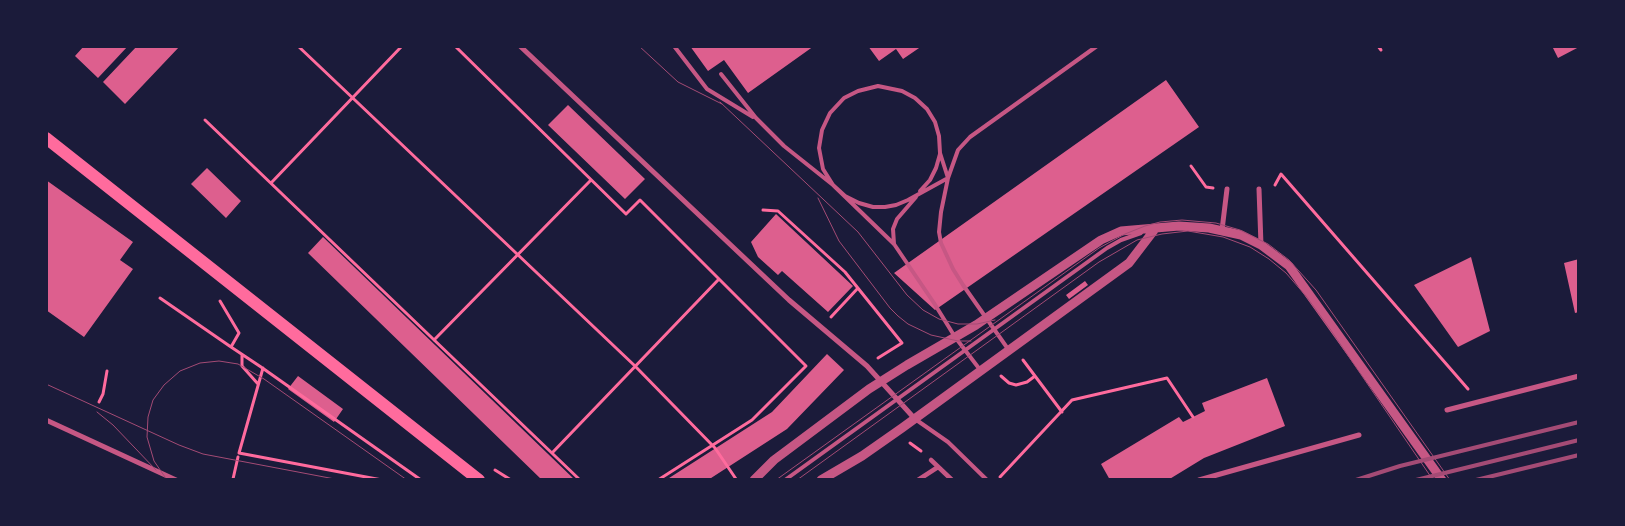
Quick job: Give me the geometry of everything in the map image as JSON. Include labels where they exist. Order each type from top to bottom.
[{"type":"main road","points":[[46,138],[479,480]]},
{"type":"street","points":[[520,46],[783,294],[867,366],[915,419]]},
{"type":"street","points":[[1222,230],[1227,188]]},
{"type":"street","points":[[1259,188],[1262,245]]},
{"type":"street","points":[[754,480],[774,460],[881,381],[956,337],[1086,250],[1115,233],[1128,230],[1196,226],[1241,235],[1262,245],[1289,266],[1442,480]]},
{"type":"street","points":[[821,480],[862,456],[915,419],[1129,264],[1155,229]]},
{"type":"street","points":[[1447,410],[1579,376]]},
{"type":"street","points":[[46,420],[176,480]]},
{"type":"street","points":[[1199,480],[1359,435]]},
{"type":"street","points":[[931,460],[952,480]]},
{"type":"street","points":[[918,480],[938,467]]},
{"type":"lane","points":[[674,46],[707,89],[756,118]]},
{"type":"lane","points":[[1011,348],[986,318],[953,269],[942,243],[939,232],[948,178],[958,150],[970,137],[1097,46]]},
{"type":"lane","points":[[721,74],[756,118],[784,146],[845,196],[859,204],[873,207],[896,205],[948,178]]},
{"type":"lane","points":[[948,178],[940,153],[939,136],[935,122],[927,109],[915,98],[902,91],[878,86],[858,91],[844,98],[830,112],[822,130],[819,148],[820,158],[833,185],[894,244],[981,371]]},
{"type":"lane","points":[[894,244],[894,230],[897,219],[930,180],[940,153]]},
{"type":"lane","points":[[785,480],[1107,248],[1131,236],[1155,229]]},
{"type":"lane","points":[[915,419],[948,442],[987,480]]},
{"type":"path","points":[[298,46],[635,366],[712,445],[737,480]]},
{"type":"path","points":[[271,183],[402,46]]},
{"type":"path","points":[[455,46],[626,214],[640,200],[806,366],[752,420],[658,480]]},
{"type":"path","points":[[205,120],[580,480]]},
{"type":"path","points":[[1191,166],[1206,187]]},
{"type":"path","points":[[1273,188],[1281,174],[1479,401]]},
{"type":"path","points":[[434,340],[592,179]]},
{"type":"path","points":[[763,210],[778,211],[845,272],[902,343],[867,366]]},
{"type":"path","points":[[552,453],[719,279]]},
{"type":"path","points":[[839,308],[858,288]]},
{"type":"path","points":[[160,298],[421,480]]},
{"type":"path","points":[[220,300],[239,334],[231,347]]},
{"type":"path","points":[[1011,348],[1062,412]]},
{"type":"path","points":[[242,355],[242,366],[258,385]]},
{"type":"path","points":[[992,363],[1005,380],[1016,385],[1027,382],[1035,376]]},
{"type":"path","points":[[263,368],[239,453],[382,480]]},
{"type":"path","points":[[99,402],[103,394],[107,371]]},
{"type":"path","points":[[998,480],[1072,400],[1167,378],[1193,417]]},
{"type":"path","points":[[906,442],[914,445],[931,460]]},
{"type":"path","points":[[233,479],[238,457]]},
{"type":"building","points":[[84,46],[128,46],[98,78],[75,56]]},
{"type":"building","points":[[137,46],[180,46],[125,104],[103,82]]},
{"type":"building","points":[[690,46],[814,46],[748,93],[724,60],[708,71]]},
{"type":"building","points":[[868,46],[922,46],[903,59],[896,49],[879,61]]},
{"type":"building","points":[[1552,46],[1579,46],[1579,47],[1558,58]]},
{"type":"building","points":[[1166,80],[1199,127],[935,310],[894,273]]},
{"type":"building","points":[[568,105],[645,179],[625,199],[548,125]]},
{"type":"building","points":[[207,168],[241,201],[226,218],[191,184]]},
{"type":"building","points":[[46,180],[133,242],[120,260],[133,269],[84,337],[46,310]]},
{"type":"building","points":[[776,214],[853,286],[828,312],[782,271],[778,275],[758,257],[751,242]]},
{"type":"building","points":[[323,237],[575,480],[542,480],[308,253]]},
{"type":"building","points":[[1471,257],[1490,331],[1458,347],[1414,285]]},
{"type":"building","points":[[1579,259],[1579,312],[1575,313],[1564,263]]},
{"type":"building","points":[[1085,281],[1088,285],[1069,299],[1066,295]]},
{"type":"building","points":[[827,354],[844,370],[787,429],[708,480],[666,480],[772,412]]},
{"type":"building","points":[[298,376],[343,409],[334,422],[288,389]]},
{"type":"building","points":[[1267,378],[1285,426],[1204,458],[1168,480],[1110,480],[1101,464],[1179,417],[1183,422],[1205,411],[1202,403]]},
{"type":"tram line","points":[[639,46],[678,82],[722,104]]},
{"type":"tram line","points":[[720,102],[858,232],[907,295],[923,310],[939,319],[958,324],[977,324],[995,320]]},
{"type":"tram line","points":[[818,198],[839,241],[898,316],[908,324],[931,335],[958,341],[971,341]]},
{"type":"tram line","points":[[776,480],[1099,248],[1145,226],[1160,222],[1182,220],[1216,223],[1240,230],[1268,244],[1289,260],[1316,290],[1450,480]]},
{"type":"tram line","points":[[797,480],[1099,262],[1137,240],[1162,234],[1188,231],[1223,237],[1250,247],[1286,273],[1306,296],[1330,329],[1433,480]]},
{"type":"tram line","points":[[167,480],[154,461],[147,437],[148,417],[153,400],[164,385],[180,371],[200,363],[219,361],[238,364],[264,379],[407,480]]},
{"type":"tram line","points":[[46,384],[179,445],[203,454],[340,480]]},
{"type":"tram line","points":[[97,412],[113,425],[156,470]]},
{"type":"railway","points":[[1356,480],[1400,466],[1579,422]]},
{"type":"railway","points":[[1416,480],[1579,440]]},
{"type":"railway","points":[[1476,480],[1579,455]]}]
